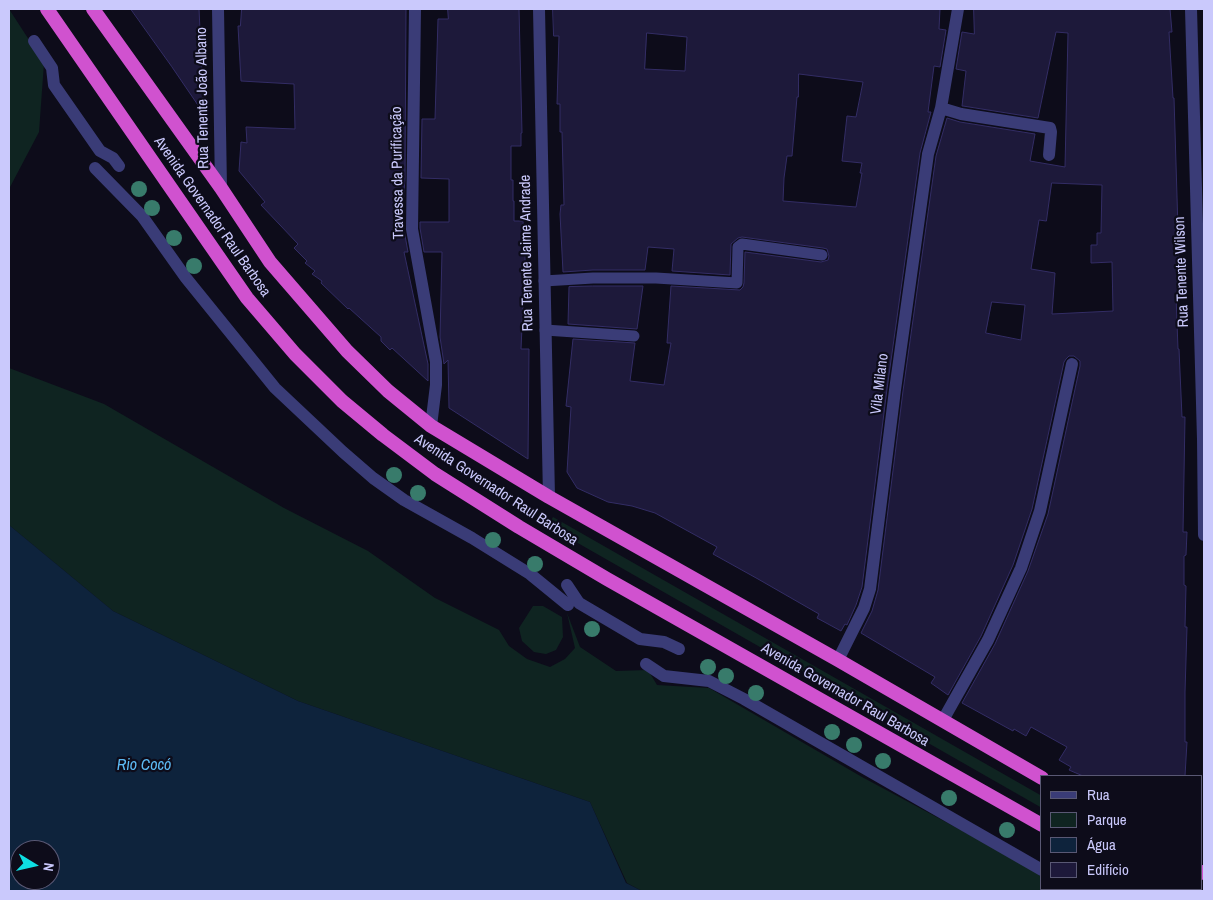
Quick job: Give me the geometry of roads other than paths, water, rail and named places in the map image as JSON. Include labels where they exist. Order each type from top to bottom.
[{"type":"highway","name":"Avenida Governador Raul Barbosa","points":[[47,9],[247,298],[295,354],[342,401],[383,436],[435,474],[598,574],[1040,824]]},
{"type":"highway","name":"Avenida Governador Raul Barbosa","points":[[93,9],[221,188],[270,262],[347,351],[388,390],[431,426],[549,497],[1040,777]]},
{"type":"street","name":"Rua Tenente João Albano","points":[[218,9],[221,188]]},
{"type":"street","name":"Travessa da Purificação","points":[[415,9],[412,229],[436,362],[436,385],[431,426]]},
{"type":"street","name":"Rua Tenente Jaime Andrade","points":[[538,9],[549,497]]},
{"type":"street","name":"Vila Milano","points":[[838,660],[864,608],[871,581],[928,154],[940,108],[958,9]]},
{"type":"street","name":"Rua Tenente Wilson","points":[[1191,9],[1204,439],[1204,535]]},
{"type":"street","points":[[34,41],[52,68],[54,85],[100,151],[113,158],[118,166]]},
{"type":"street","points":[[940,108],[961,114],[1050,128],[1049,155]]},
{"type":"street","points":[[95,168],[142,216],[186,278],[275,388],[343,452],[373,478],[404,500],[472,538],[530,574],[568,605]]},
{"type":"street","points":[[943,720],[988,640],[1021,568],[1040,511],[1072,364]]},
{"type":"street","points":[[567,585],[579,603],[640,639],[664,642],[679,649]]},
{"type":"street","points":[[646,664],[664,676],[709,681],[718,685],[1040,869]]},
{"type":"lane","points":[[544,281],[594,278],[647,278],[737,283],[738,247],[742,244],[822,254]]},
{"type":"lane","points":[[545,330],[634,336]]},
{"type":"water","name":"Rio Cocó","points":[[9,525],[113,611],[298,701],[590,802],[626,883],[642,891],[9,891]]}]
